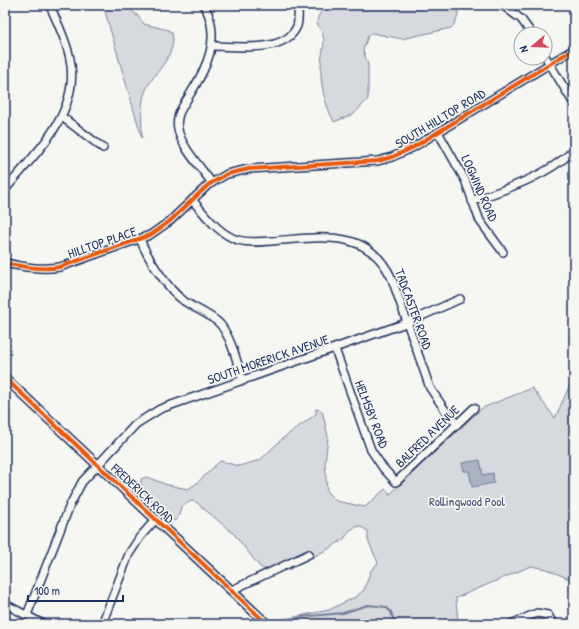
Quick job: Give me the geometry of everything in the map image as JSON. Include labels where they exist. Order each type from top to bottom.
[{"type":"main road","name":"FREDERICK ROAD","points":[[5,378],[267,624]]},
{"type":"street","points":[[204,5],[211,28],[212,46],[210,57],[204,72],[181,108],[177,121],[182,141],[212,183]]},
{"type":"street","points":[[212,46],[268,46],[284,41],[294,31],[297,25],[298,5]]},
{"type":"street","points":[[502,5],[511,7],[526,26]]},
{"type":"street","points":[[5,190],[54,130],[62,117],[70,95],[72,70],[66,45],[51,8]]},
{"type":"street","name":"SOUTH HILLTOP ROAD","points":[[553,61],[574,48]]},
{"type":"street","name":"SOUTH HILLTOP ROAD","points":[[192,200],[212,183],[227,174],[249,169],[368,162],[385,159],[412,148],[546,66]]},
{"type":"street","points":[[550,66],[574,104]]},
{"type":"street","points":[[62,117],[103,148]]},
{"type":"street","name":"LOGWIND ROAD","points":[[438,132],[459,167],[482,225],[503,252]]},
{"type":"street","points":[[472,201],[507,189],[536,175],[574,150]]},
{"type":"street","name":"HILLTOP PLACE","points":[[5,262],[31,268],[48,269],[60,267],[140,239],[162,228],[192,200]]},
{"type":"street","name":"TADCASTER ROAD","points":[[192,200],[222,232],[238,240],[255,242],[339,238],[358,243],[368,248],[376,255],[388,270],[430,388],[445,410],[458,424]]},
{"type":"street","points":[[140,239],[152,263],[182,300],[209,316],[220,325],[229,340],[243,381]]},
{"type":"street","name":"SOUTH MORERICK AVENUE","points":[[27,615],[75,493],[98,464],[136,424],[151,414],[406,324],[460,299]]},
{"type":"street","name":"HELMSBY ROAD","points":[[335,349],[371,450],[383,468],[396,482]]},
{"type":"street","name":"BALFRED AVENUE","points":[[396,482],[474,408]]},
{"type":"street","points":[[102,624],[128,554],[140,537],[156,519]]},
{"type":"street","points":[[232,590],[309,554]]},
{"type":"street","points":[[5,604],[43,624]]},
{"type":"street","points":[[511,624],[537,613],[548,615],[553,624]]},
{"type":"green space","points":[[103,5],[124,5],[137,15],[144,24],[168,30],[172,33],[173,41],[168,57],[149,85],[143,97],[142,138]]},
{"type":"green space","points":[[327,5],[455,5],[458,14],[455,23],[451,28],[402,39],[372,33],[368,36],[363,50],[368,65],[368,99],[354,114],[334,122],[322,87],[321,65],[324,40],[317,21],[321,12]]},
{"type":"green space","name":"Rollingwood Pool","points":[[574,368],[574,581],[546,569],[531,566],[456,598],[458,624],[277,624],[279,620],[329,610],[357,596],[364,590],[371,570],[378,563],[368,540],[368,531],[359,526],[350,530],[344,539],[330,548],[290,569],[273,573],[260,567],[234,534],[196,502],[191,501],[181,507],[178,518],[174,521],[148,497],[142,488],[141,479],[146,477],[168,485],[188,489],[196,484],[220,461],[239,466],[260,460],[283,438],[316,414],[316,409],[321,410],[323,414],[328,437],[325,463],[327,492],[336,501],[365,507],[385,489],[389,492],[389,495],[482,408],[532,388],[555,418],[569,387]]},
{"type":"shaded area","points":[[480,460],[483,475],[493,473],[494,483],[472,487],[469,471],[464,471],[462,463]]},
{"type":"waterway","points":[[289,624],[300,617],[343,613],[368,605],[386,607],[391,612],[395,624]]},
{"type":"cycle path","points":[[5,263],[32,268],[60,267],[150,235],[170,221],[208,185],[227,174],[249,169],[378,161],[392,157],[412,148],[574,49]]},
{"type":"cycle path","points":[[5,378],[267,624]]}]
